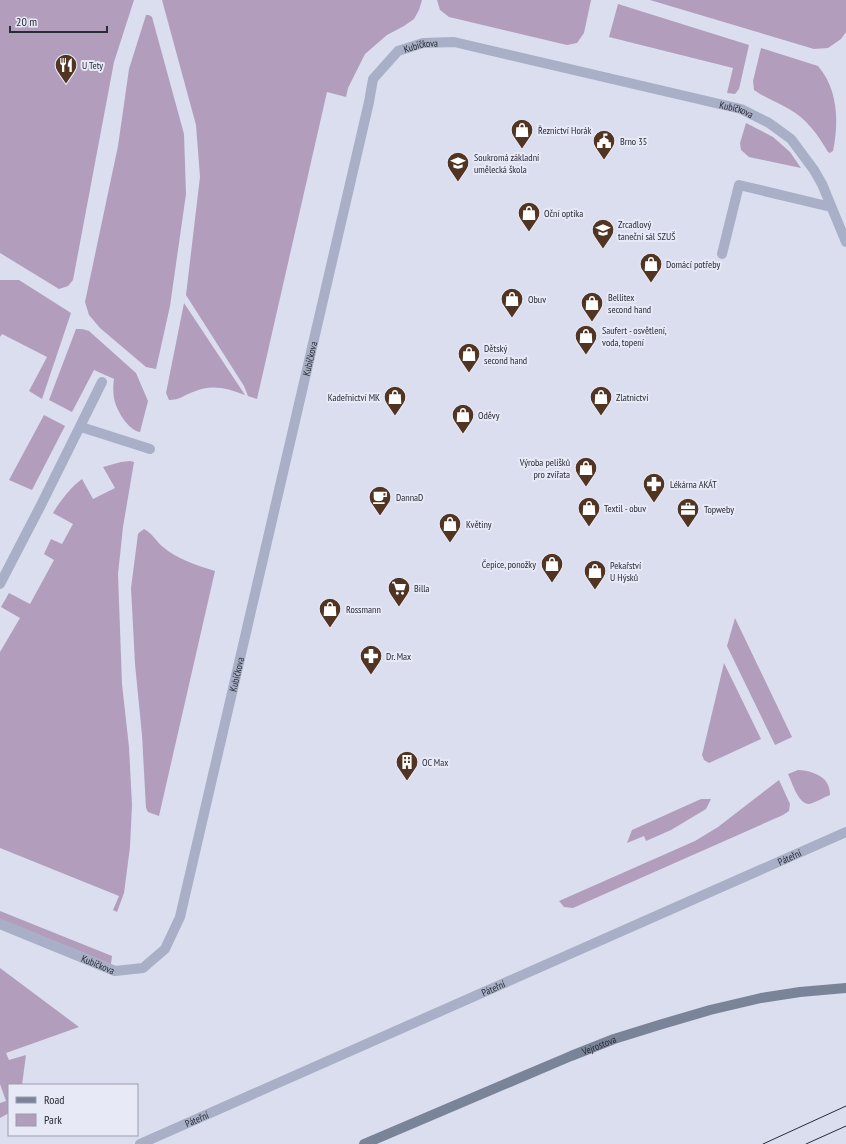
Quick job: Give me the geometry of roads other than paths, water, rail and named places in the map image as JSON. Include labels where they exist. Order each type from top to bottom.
[{"type":"street","name":"Kubíčkova","points":[[0,924],[115,971],[143,968],[165,949],[180,917],[369,102],[373,79],[398,51],[423,43],[454,42],[741,109],[769,123],[791,139],[822,184],[846,242]]},
{"type":"street","points":[[722,254],[739,185],[832,207]]},
{"type":"street","points":[[0,584],[81,427],[102,382]]},
{"type":"street","points":[[81,427],[150,449]]},
{"type":"street","name":"Páteřní","points":[[140,1144],[846,832]]},
{"type":"street","name":"Vejrostova","points":[[364,1144],[614,1039],[710,1010],[761,998],[800,992],[846,988]]},
{"type":"tram line","points":[[763,1144],[846,1106]]},
{"type":"tram line","points":[[806,1144],[846,1126]]},
{"type":"place","name":"U Tety","points":[[66,84]]},
{"type":"place","name":"Řeznictví Horák","points":[[522,150]]},
{"type":"place","name":"Brno 35","points":[[604,160]]},
{"type":"place","name":"Soukromá základní umělecká škola","points":[[458,182]]},
{"type":"place","name":"Oční optika","points":[[529,232]]},
{"type":"place","name":"Zrcadlový taneční sál SZUŠ","points":[[603,250]]},
{"type":"place","name":"Domácí potřeby","points":[[651,284]]},
{"type":"place","name":"Obuv","points":[[512,318]]},
{"type":"place","name":"Bellitex second hand","points":[[592,322]]},
{"type":"place","name":"Saufert - osvětlení, voda, topení","points":[[586,356]]},
{"type":"place","name":"Dětský second hand","points":[[469,374]]},
{"type":"place","name":"Kadeřnictví MK","points":[[395,416]]},
{"type":"place","name":"Zlatnictví","points":[[601,416]]},
{"type":"place","name":"Oděvy","points":[[463,434]]},
{"type":"place","name":"Výroba pelíšků pro zvířata","points":[[586,488]]},
{"type":"place","name":"Lékárna AKÁT","points":[[654,504]]},
{"type":"place","name":"DannaD","points":[[380,516]]},
{"type":"place","name":"Textil - obuv","points":[[589,528]]},
{"type":"place","name":"Topweby","points":[[688,528]]},
{"type":"place","name":"Květiny","points":[[450,544]]},
{"type":"place","name":"Čepice, ponožky","points":[[552,584]]},
{"type":"place","name":"Pekařství U Hýsků","points":[[595,590]]},
{"type":"place","name":"Billa","points":[[399,608]]},
{"type":"place","name":"Rossmann","points":[[330,628]]},
{"type":"place","name":"Dr. Max","points":[[371,676]]},
{"type":"place","name":"OC Max","points":[[407,782]]}]
